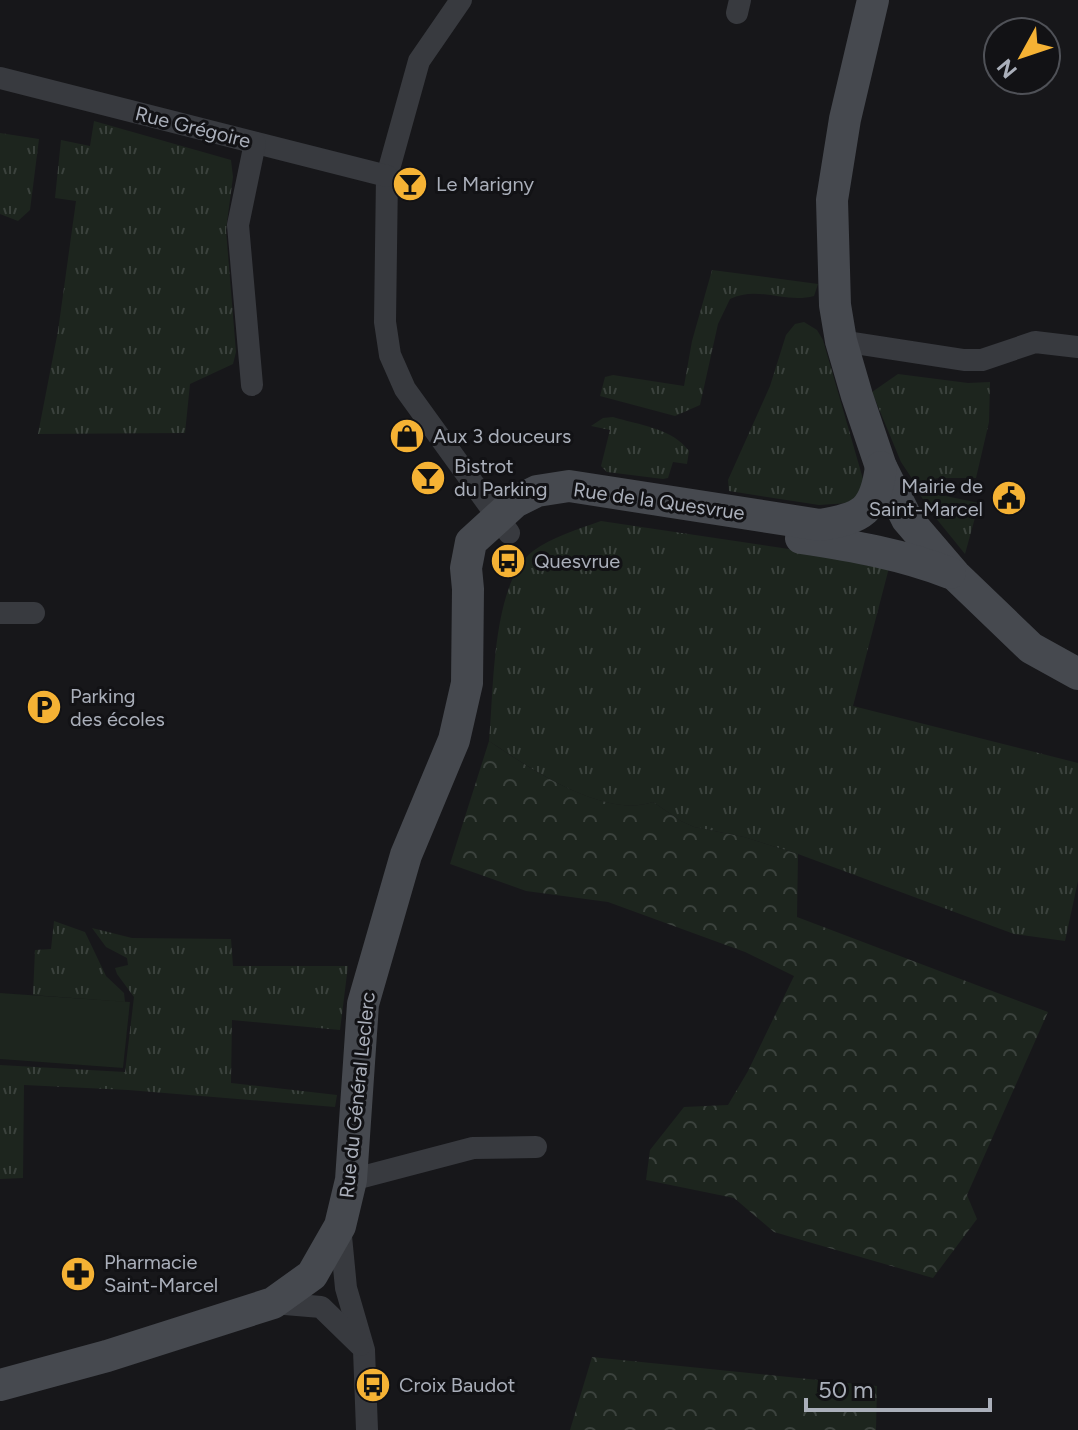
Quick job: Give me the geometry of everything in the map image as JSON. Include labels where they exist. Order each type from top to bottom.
[{"type":"street","points":[[461,0],[419,61],[387,176],[385,322],[390,355],[405,389],[503,525]]},
{"type":"street","points":[[873,0],[845,119],[832,200],[835,305],[841,341],[881,467],[907,519],[955,575],[1031,648],[1078,674]]},
{"type":"street","name":"Rue Grégoire","points":[[0,78],[387,176]]},
{"type":"street","points":[[252,385],[238,225],[255,143]]},
{"type":"street","points":[[841,341],[964,360],[982,360],[1035,342],[1078,347]]},
{"type":"street","name":"Rue de la Quesvrue","points":[[468,589],[515,502],[537,491],[569,486],[820,525],[845,521],[869,508],[878,488],[881,467]]},
{"type":"street","name":"Rue de la Quesvrue","points":[[503,525],[517,524],[545,510],[579,506],[863,547],[911,558],[955,575]]},
{"type":"street","points":[[863,547],[884,541],[907,519]]},
{"type":"street","name":"Rue du Général Leclerc","points":[[0,1385],[107,1356],[273,1303],[312,1275],[340,1226],[351,1180],[363,1004],[406,855],[454,740],[467,683],[468,589]]},
{"type":"street","points":[[0,613],[34,613]]},
{"type":"street","points":[[351,1180],[473,1148],[536,1147]]},
{"type":"street","points":[[340,1226],[346,1288],[364,1350],[367,1430]]},
{"type":"street","points":[[273,1303],[321,1307],[353,1335],[364,1350]]},
{"type":"green space","points":[[94,121],[231,160],[233,177],[226,230],[236,352],[233,364],[190,384],[185,433],[38,434],[58,331],[76,201],[55,198],[61,140],[90,146]]},
{"type":"green space","points":[[0,133],[39,139],[30,210],[18,221],[0,214]]},
{"type":"green space","points":[[712,270],[818,284],[814,296],[803,298],[751,294],[730,299],[718,324],[700,405],[675,416],[600,396],[605,377],[613,375],[684,386],[692,341]]},
{"type":"green space","points":[[804,322],[817,330],[823,340],[863,479],[859,496],[849,503],[819,505],[729,491],[728,480],[770,386],[786,335],[795,324]]},
{"type":"green space","points":[[898,374],[968,383],[990,382],[989,422],[976,478],[938,478],[915,483],[901,462],[872,392]]},
{"type":"green space","points":[[613,417],[674,437],[689,451],[687,464],[673,462],[668,478],[663,479],[607,472],[601,466],[610,430],[591,426],[603,418]]},
{"type":"green space","points":[[917,490],[979,503],[965,554],[931,512]]},
{"type":"green space","points":[[601,521],[890,564],[853,706],[1078,763],[1078,881],[1065,941],[1014,934],[798,854],[744,837],[694,827],[653,802],[633,805],[590,797],[546,777],[489,741],[497,640],[509,587],[519,566],[533,551],[549,542]]},
{"type":"green space","points":[[489,741],[546,777],[590,797],[634,805],[653,802],[694,827],[744,837],[798,854],[797,917],[1048,1012],[967,1195],[977,1219],[933,1278],[774,1232],[734,1198],[646,1180],[650,1150],[684,1107],[728,1105],[794,976],[745,952],[608,902],[526,891],[450,864]]},
{"type":"green space","points":[[54,921],[85,932],[106,976],[124,993],[125,1002],[33,995],[35,950],[51,949]]},
{"type":"green space","points":[[92,928],[132,938],[231,939],[233,966],[348,966],[340,1030],[232,1020],[231,1083],[337,1095],[335,1107],[24,1085],[23,1178],[0,1179],[0,1065],[125,1072],[134,997],[115,968],[128,965],[127,958],[106,947]]},
{"type":"green space","points":[[0,993],[130,1002],[123,1068],[0,1059]]},
{"type":"green space","points":[[592,1357],[877,1386],[876,1430],[570,1430]]},
{"type":"place","name":"Le Marigny","points":[[410,184]]},
{"type":"place","name":"Aux 3 douceurs","points":[[407,436]]},
{"type":"place","name":"Bistrot du Parking","points":[[428,478]]},
{"type":"place","name":"Mairie de Saint-Marcel","points":[[1009,498]]},
{"type":"place","name":"Quesvrue","points":[[508,561]]},
{"type":"place","name":"Parking des écoles","points":[[44,707]]},
{"type":"place","name":"Pharmacie Saint-Marcel","points":[[78,1274]]},
{"type":"place","name":"Croix Baudot","points":[[373,1385]]}]
